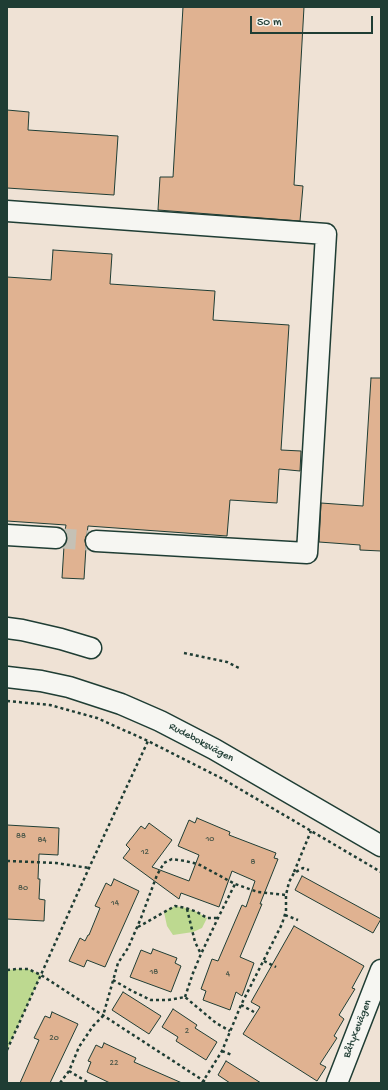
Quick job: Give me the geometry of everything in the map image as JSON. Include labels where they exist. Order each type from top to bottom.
[{"type":"street","points":[[7,211],[326,234],[307,553],[96,541]]},
{"type":"street","points":[[7,535],[56,538]]},
{"type":"street","points":[[7,628],[61,639],[91,648]]},
{"type":"street","name":"Rudeboksvägen","points":[[7,677],[41,681],[69,687],[121,704],[153,718],[214,749],[381,846]]},
{"type":"street","name":"Båtyxevägen","points":[[337,1083],[380,974]]},
{"type":"path","points":[[184,653],[227,662],[239,668]]},
{"type":"path","points":[[7,701],[50,705],[97,718],[148,741],[221,778],[381,872]]},
{"type":"path","points":[[7,1050],[148,741]]},
{"type":"path","points":[[202,1082],[222,1051],[241,1005],[282,924],[286,911],[286,896],[289,882],[311,831]]},
{"type":"path","points":[[60,1083],[69,1071],[79,1047],[93,1026],[103,1016],[118,964],[128,948],[157,875],[164,863],[172,859],[185,860],[198,864],[235,884],[258,892],[286,896]]},
{"type":"path","points":[[7,861],[56,863],[89,868]]},
{"type":"path","points":[[294,873],[303,868],[309,870]]},
{"type":"path","points":[[185,997],[201,954],[235,884]]},
{"type":"path","points":[[137,927],[175,906],[186,908],[207,918],[218,918]]},
{"type":"path","points":[[186,908],[195,942],[201,954]]},
{"type":"path","points":[[285,915],[298,920]]},
{"type":"path","points":[[264,961],[276,967]]},
{"type":"path","points":[[7,970],[17,968],[28,969],[41,975],[202,1082],[206,1083]]},
{"type":"path","points":[[113,980],[151,1000],[168,1000],[185,997],[216,1023],[230,1031]]},
{"type":"path","points":[[241,1005],[254,1012]]},
{"type":"path","points":[[222,1051],[232,1055]]},
{"type":"path","points":[[69,1071],[89,1083]]},
{"type":"green space","points":[[175,906],[197,912],[207,918],[202,928],[193,932],[173,935],[167,926],[164,912]]},
{"type":"green space","points":[[28,969],[41,975],[7,1050],[7,970]]},
{"type":"building","points":[[183,7],[304,7],[294,185],[303,186],[300,221],[158,210],[160,177],[173,177]]},
{"type":"building","points":[[7,110],[29,112],[28,130],[118,136],[114,195],[7,188]]},
{"type":"building","points":[[53,250],[112,254],[110,284],[215,291],[213,320],[289,325],[281,450],[301,451],[300,471],[279,469],[277,503],[230,500],[227,536],[88,526],[85,540],[84,579],[62,578],[64,546],[67,539],[65,531],[66,525],[7,521],[7,277],[51,280]]},
{"type":"building","points":[[371,378],[381,378],[381,551],[360,550],[360,545],[319,542],[321,503],[363,506]]},
{"type":"building","points":[[197,818],[230,832],[229,835],[276,853],[274,858],[278,859],[260,904],[262,904],[240,957],[254,963],[242,996],[236,992],[230,1010],[203,1000],[206,991],[201,989],[212,959],[218,961],[242,905],[246,907],[255,881],[232,871],[219,907],[181,893],[179,899],[123,858],[130,849],[126,845],[141,826],[145,829],[149,823],[172,840],[152,867],[189,881],[199,855],[178,846],[189,820],[195,823]]},
{"type":"building","points":[[7,825],[59,828],[58,855],[39,854],[39,899],[45,900],[44,921],[7,919]]},
{"type":"building","points":[[302,876],[381,919],[373,933],[295,890]]},
{"type":"building","points":[[114,879],[139,891],[105,967],[87,960],[84,967],[69,961],[80,938],[85,941],[89,935],[100,908],[95,906],[106,883],[111,886]]},
{"type":"building","points":[[294,926],[364,966],[352,988],[355,989],[339,1015],[344,1019],[334,1036],[337,1038],[320,1064],[326,1067],[317,1081],[243,1034],[260,1007],[251,1002]]},
{"type":"building","points":[[153,949],[177,958],[175,963],[181,966],[171,992],[130,977],[141,950],[151,954]]},
{"type":"building","points":[[123,992],[161,1016],[149,1034],[112,1010]]},
{"type":"building","points":[[173,1009],[197,1025],[195,1028],[217,1042],[206,1060],[176,1041],[178,1037],[162,1027]]},
{"type":"building","points":[[52,1012],[78,1024],[50,1083],[20,1083],[39,1040],[34,1038],[45,1016],[50,1018]]},
{"type":"building","points":[[104,1043],[136,1058],[134,1062],[182,1083],[110,1083],[87,1072],[91,1062],[88,1061],[96,1045],[102,1048]]},
{"type":"building","points":[[226,1061],[261,1083],[230,1083],[218,1075]]},
{"type":"tunnel","points":[[56,538],[96,541]]}]
